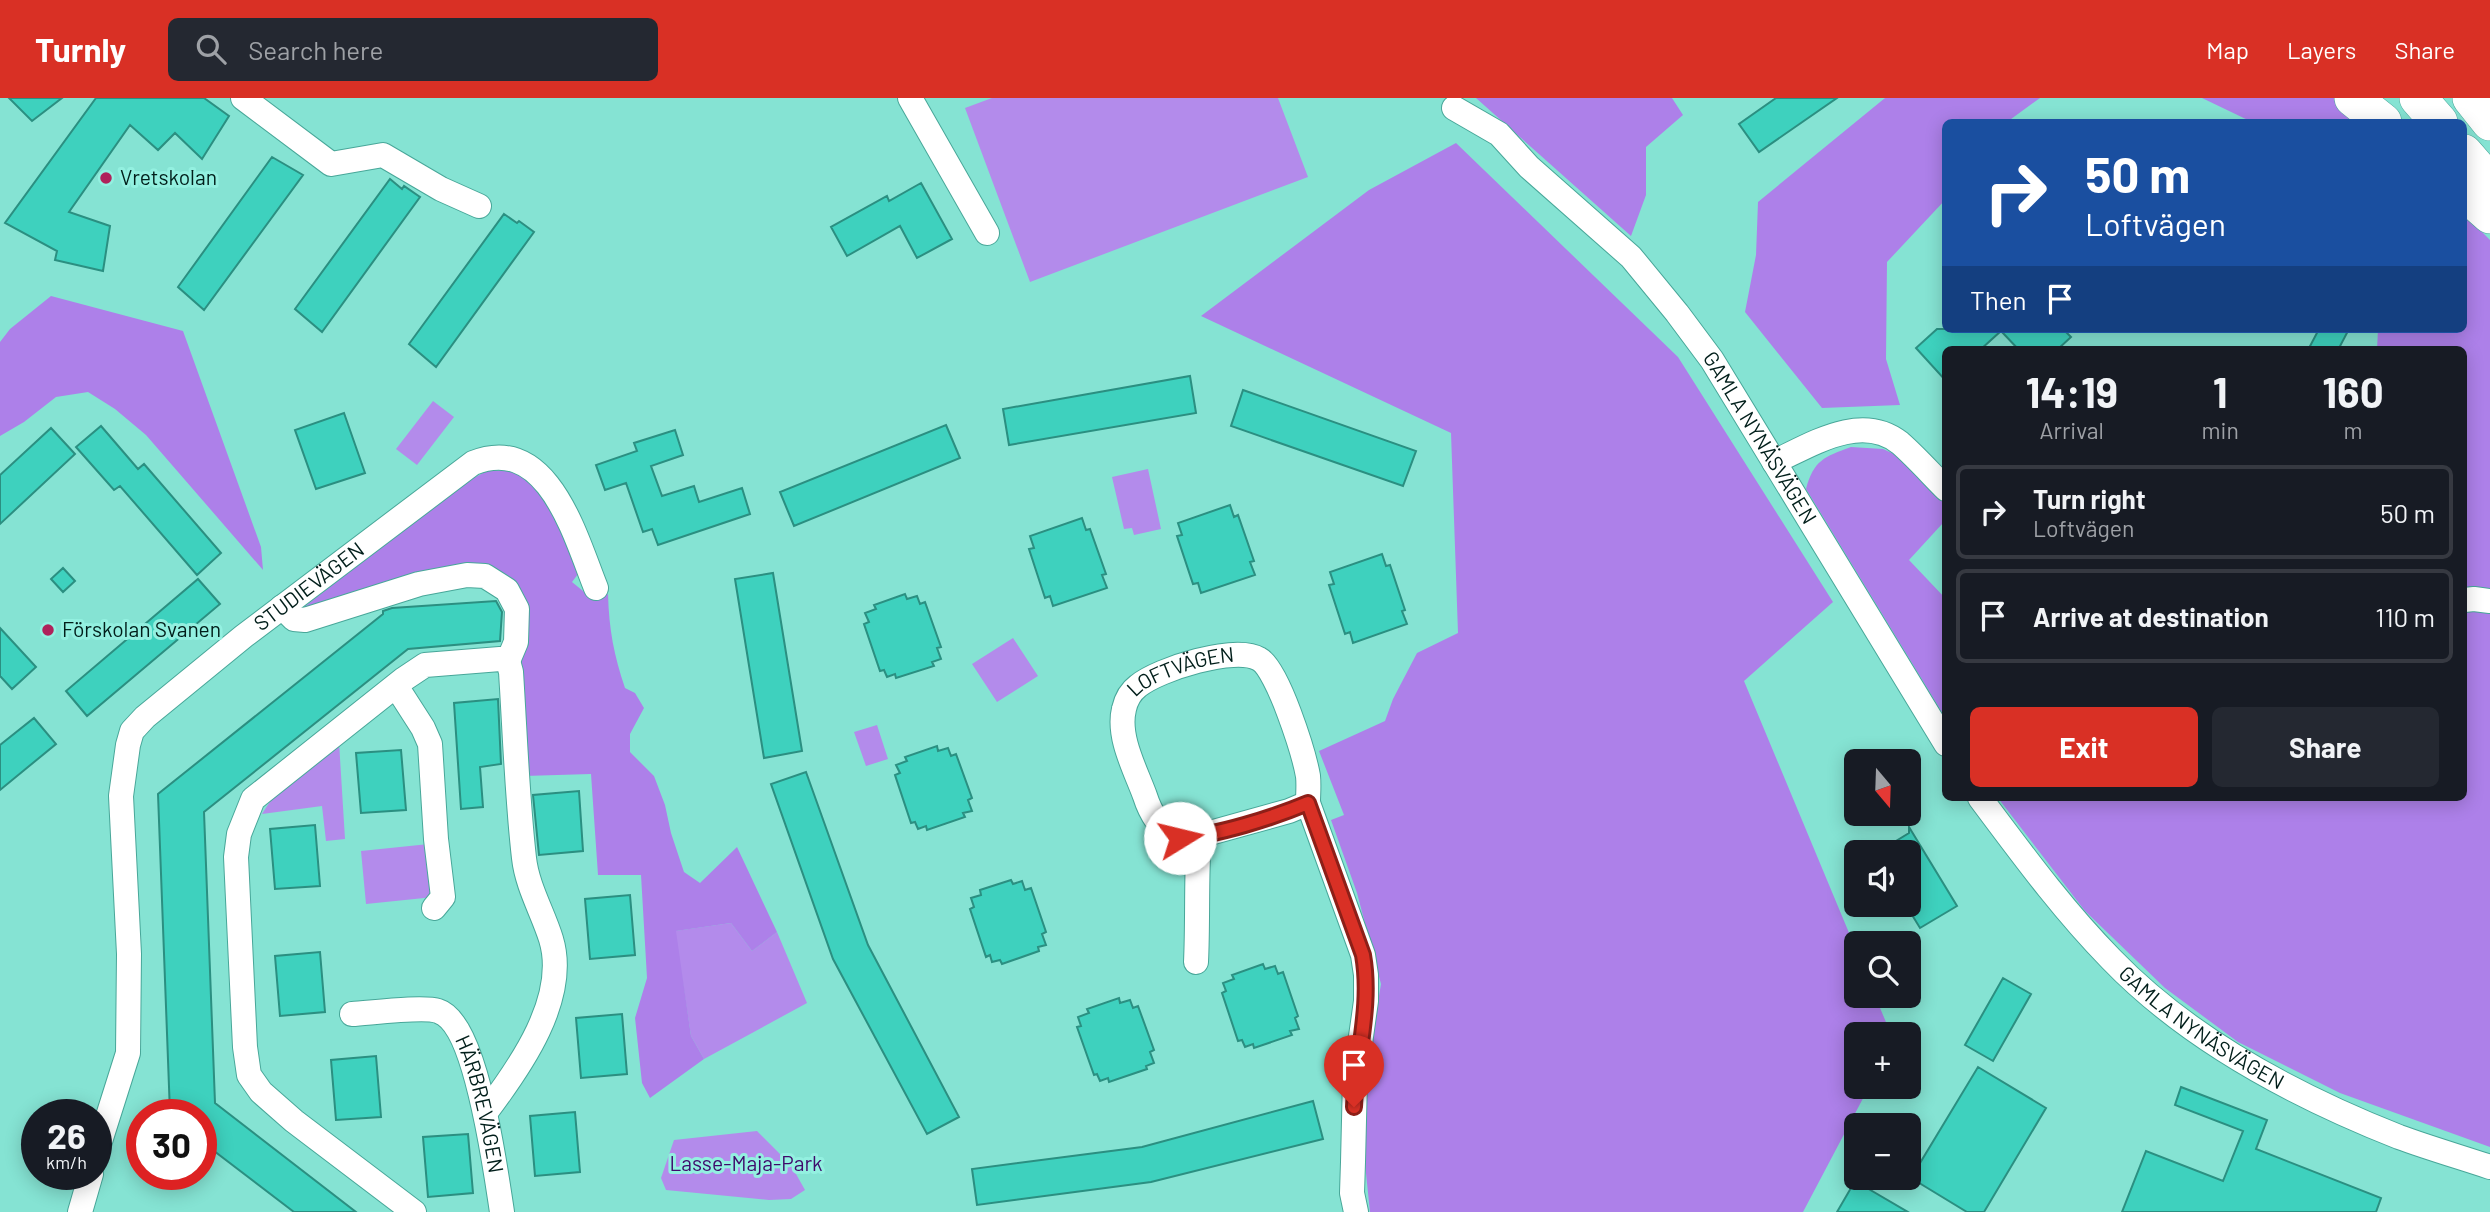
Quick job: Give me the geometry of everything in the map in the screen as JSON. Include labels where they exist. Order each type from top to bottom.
[{"type":"highway","points":[[2353,98],[2379,119]]},
{"type":"highway","points":[[2418,98],[2436,119]]},
{"type":"highway","points":[[2471,98],[2490,122]]},
{"type":"highway","points":[[2467,156],[2490,183]]},
{"type":"highway","points":[[2467,195],[2490,215]]},
{"type":"street","points":[[243,98],[331,164],[383,155],[441,189],[480,206]]},
{"type":"street","points":[[910,98],[986,233]]},
{"type":"street","name":"GAMLA NYNÄSVÄGEN","points":[[1448,103],[1488,146],[1529,167],[1631,257],[1678,313],[1712,360],[1942,737]]},
{"type":"street","points":[[1774,462],[1832,434],[1874,430],[1898,442],[1942,485]]},
{"type":"street","name":"STUDIEVÄGEN","points":[[112,1104],[128,1053],[129,954],[121,796],[124,761],[132,731],[145,717],[282,607],[473,463],[487,457],[500,456],[522,463],[538,474],[560,502],[596,588]]},
{"type":"street","points":[[282,607],[294,619],[305,620],[419,584],[467,575],[485,576],[507,590],[517,609],[516,642],[508,662],[524,861],[552,942],[556,978],[542,1018],[518,1070],[486,1112]]},
{"type":"street","points":[[2467,599],[2490,601]]},
{"type":"street","name":"LOFTVÄGEN","points":[[1308,803],[1289,811],[1199,836],[1180,838],[1161,826],[1148,805],[1123,731],[1124,711],[1129,696],[1138,686],[1176,668],[1224,654],[1242,653],[1260,659],[1269,668],[1297,734],[1309,779],[1308,803],[1363,955],[1366,1001],[1355,1079],[1352,1193],[1356,1212]]},
{"type":"street","points":[[414,1212],[294,1121],[261,1092],[249,1075],[245,1047],[236,858],[239,834],[253,799],[425,665],[500,659],[508,662]]},
{"type":"street","points":[[396,685],[430,744],[443,897],[434,908]]},
{"type":"street","name":"GAMLA NYNÄSVÄGEN","points":[[1982,801],[2046,887],[2112,961],[2149,995],[2198,1033],[2248,1065],[2330,1107],[2401,1138],[2490,1167]]},
{"type":"street","points":[[1196,962],[1199,836]]},
{"type":"street","name":"HÄRBREVÄGEN","points":[[352,1014],[425,1010],[438,1011],[448,1017],[466,1047],[486,1112],[502,1212]]},
{"type":"street","points":[[80,1212],[86,1190]]},
{"type":"green space","points":[[992,98],[1278,98],[1308,177],[1030,282],[965,108]]},
{"type":"green space","points":[[433,401],[454,417],[417,465],[396,449]]},
{"type":"green space","points":[[1148,469],[1161,529],[1134,535],[1132,528],[1124,529],[1112,477]]},
{"type":"green space","points":[[1013,638],[1038,676],[997,702],[972,664]]},
{"type":"green space","points":[[877,725],[888,759],[866,766],[854,732]]},
{"type":"green space","points":[[339,742],[345,839],[326,841],[322,806],[262,814],[278,789]]},
{"type":"green space","points":[[429,844],[434,897],[366,904],[361,851]]},
{"type":"green space","points":[[731,923],[752,951],[777,932],[807,1003],[704,1059],[691,1036],[675,931]]},
{"type":"green space","name":"Lasse-Maja-Park","points":[[757,1131],[791,1165],[805,1190],[791,1199],[769,1200],[666,1190],[661,1178],[674,1140]]},
{"type":"shaded area","points":[[1476,98],[1672,98],[1683,115],[1646,147],[1646,195],[1631,236]]},
{"type":"shaded area","points":[[1885,98],[2040,98],[2011,119],[1942,119],[1942,203],[1887,262],[1886,359],[1900,405],[1822,408],[1745,312],[1756,255],[1758,202]]},
{"type":"shaded area","points":[[2202,98],[2334,98],[2361,119],[2246,119]]},
{"type":"shaded area","points":[[1456,143],[1678,357],[1833,602],[1744,681],[1848,931],[1844,931],[1844,1008],[1880,1008],[1886,1022],[1844,1022],[1844,1099],[1863,1099],[1855,1113],[1844,1113],[1844,1134],[1803,1212],[1370,1212],[1362,1135],[1370,1050],[1381,984],[1357,893],[1331,820],[1344,815],[1319,751],[1385,721],[1393,699],[1417,653],[1458,633],[1451,433],[1201,316],[1369,190]]},
{"type":"shaded area","points":[[2467,217],[2490,240],[2490,588],[2467,591],[2467,346],[2377,346],[2378,333],[2467,333]]},
{"type":"shaded area","points":[[51,296],[183,331],[261,547],[263,570],[146,435],[115,409],[88,392],[56,397],[24,422],[0,436],[0,342],[10,329]]},
{"type":"shaded area","points":[[1851,447],[1883,449],[1905,459],[1942,500],[1942,524],[1909,560],[1942,595],[1942,712],[1806,489],[1821,461]]},
{"type":"shaded area","points":[[487,471],[509,471],[535,484],[555,511],[581,570],[572,582],[594,600],[608,594],[611,631],[621,676],[625,688],[635,693],[644,708],[630,734],[630,752],[654,776],[684,872],[700,883],[737,847],[777,932],[752,951],[731,923],[676,931],[691,1036],[704,1059],[650,1098],[642,1083],[635,1018],[647,978],[641,875],[598,875],[591,774],[524,776],[506,579],[299,611],[462,484]]},
{"type":"shaded area","points":[[2467,608],[2490,613],[2490,1147],[2340,1093],[2238,1042],[2165,988],[2085,911],[2000,801],[2467,801]]},
{"type":"building","points":[[9,98],[62,98],[32,121]]},
{"type":"building","points":[[96,98],[204,98],[229,116],[202,159],[175,133],[158,150],[130,125],[69,212],[110,226],[103,271],[55,260],[57,251],[5,223]]},
{"type":"building","points":[[1776,98],[1837,98],[1759,152],[1739,124]]},
{"type":"building","points":[[272,157],[303,175],[204,310],[178,287]]},
{"type":"building","points":[[390,179],[402,189],[404,186],[420,197],[322,332],[295,309]]},
{"type":"building","points":[[921,183],[952,239],[917,258],[900,226],[847,256],[831,227],[887,196],[889,201]]},
{"type":"building","points":[[504,214],[534,232],[436,367],[409,344]]},
{"type":"building","points":[[1937,329],[1942,329],[1942,333],[1999,333],[1984,346],[1942,346],[1942,377],[1916,348]]},
{"type":"building","points":[[2003,333],[2067,333],[2071,337],[2061,346],[2015,346]]},
{"type":"building","points":[[2317,333],[2347,333],[2340,346],[2310,346]]},
{"type":"building","points":[[1190,376],[1196,413],[1009,445],[1003,409]]},
{"type":"building","points":[[1243,390],[1416,451],[1403,486],[1231,426]]},
{"type":"building","points":[[344,413],[365,473],[316,489],[295,430]]},
{"type":"building","points":[[946,425],[960,458],[794,526],[780,492]]},
{"type":"building","points":[[101,426],[138,469],[144,464],[221,553],[197,575],[120,486],[114,490],[76,447]]},
{"type":"building","points":[[51,428],[75,454],[0,524],[0,475]]},
{"type":"building","points":[[675,430],[683,455],[651,466],[662,496],[694,486],[699,502],[742,488],[750,514],[658,545],[652,529],[643,532],[626,483],[605,490],[596,465],[637,451],[634,443]]},
{"type":"building","points":[[1230,505],[1234,517],[1238,515],[1254,561],[1250,562],[1255,575],[1201,593],[1198,583],[1193,584],[1177,536],[1182,535],[1178,523]]},
{"type":"building","points":[[1082,518],[1086,530],[1090,529],[1106,574],[1102,575],[1107,588],[1053,606],[1050,596],[1045,598],[1029,549],[1034,548],[1030,536]]},
{"type":"building","points":[[1382,554],[1386,566],[1390,565],[1407,624],[1353,643],[1350,632],[1345,634],[1329,585],[1334,584],[1330,572]]},
{"type":"building","points":[[63,568],[75,581],[63,592],[51,579]]},
{"type":"building","points":[[773,573],[802,751],[764,758],[735,579]]},
{"type":"building","points":[[198,579],[220,604],[87,716],[66,691]]},
{"type":"building","points":[[905,594],[907,599],[917,596],[920,604],[925,602],[941,647],[937,648],[941,659],[932,662],[934,666],[896,678],[895,674],[887,677],[884,670],[880,671],[864,624],[869,622],[865,613],[876,609],[874,605]]},
{"type":"building","points":[[496,601],[502,612],[500,641],[408,649],[204,812],[215,1099],[169,1099],[158,794],[383,614],[383,611],[392,608]]},
{"type":"building","points":[[0,628],[36,667],[12,689],[0,676]]},
{"type":"building","points":[[498,699],[501,764],[480,767],[483,807],[461,809],[454,703]]},
{"type":"building","points":[[34,718],[56,744],[0,790],[0,745]]},
{"type":"building","points":[[937,746],[938,751],[948,748],[951,756],[956,754],[972,798],[968,800],[972,811],[963,813],[965,817],[927,830],[926,826],[918,829],[915,822],[911,823],[895,775],[900,773],[896,765],[907,761],[905,757]]},
{"type":"building","points":[[401,750],[406,810],[361,813],[356,753]]},
{"type":"building","points":[[806,772],[868,945],[959,1117],[927,1134],[833,959],[771,784]]},
{"type":"building","points":[[579,791],[583,851],[539,855],[533,795]]},
{"type":"building","points":[[315,825],[320,886],[275,889],[270,829]]},
{"type":"building","points":[[1909,827],[1917,840],[1898,840],[1909,833]]},
{"type":"building","points":[[1921,847],[1957,906],[1920,928],[1913,917],[1921,917]]},
{"type":"building","points":[[1011,880],[1013,884],[1022,881],[1025,890],[1031,888],[1046,932],[1042,934],[1046,945],[1038,947],[1039,951],[1002,964],[1000,960],[992,962],[990,955],[986,957],[970,909],[974,907],[971,898],[981,895],[980,890]]},
{"type":"building","points":[[630,895],[635,955],[590,959],[585,899]]},
{"type":"building","points":[[320,952],[325,1012],[280,1016],[275,956]]},
{"type":"building","points":[[1263,964],[1265,969],[1275,966],[1278,974],[1283,972],[1298,1016],[1295,1018],[1299,1029],[1290,1031],[1292,1035],[1254,1048],[1253,1044],[1245,1047],[1242,1040],[1238,1041],[1222,993],[1226,991],[1223,983],[1234,979],[1232,975]]},
{"type":"building","points":[[2003,978],[2031,994],[1993,1061],[1965,1045]]},
{"type":"building","points":[[1119,998],[1120,1003],[1130,1000],[1133,1008],[1138,1006],[1154,1050],[1150,1052],[1154,1063],[1146,1066],[1147,1069],[1109,1082],[1108,1078],[1100,1081],[1097,1074],[1094,1075],[1077,1027],[1081,1026],[1078,1017],[1089,1013],[1087,1009]]},
{"type":"building","points":[[622,1014],[627,1074],[581,1078],[576,1018]]},
{"type":"building","points":[[376,1056],[381,1117],[336,1120],[331,1060]]},
{"type":"building","points":[[1978,1067],[2046,1108],[1984,1212],[1967,1212],[1921,1184],[1921,1161]]},
{"type":"building","points":[[2181,1087],[2267,1120],[2256,1149],[2381,1198],[2376,1212],[2122,1212],[2146,1151],[2223,1181],[2243,1131],[2175,1105]]},
{"type":"building","points":[[1313,1101],[1323,1139],[1151,1182],[977,1205],[972,1169],[1142,1147]]},
{"type":"building","points":[[217,1105],[356,1212],[294,1212],[217,1153]]},
{"type":"building","points":[[575,1112],[580,1172],[535,1176],[530,1116]]},
{"type":"building","points":[[468,1134],[473,1193],[428,1197],[423,1137]]},
{"type":"building","points":[[1850,1190],[1870,1190],[1908,1212],[1837,1212]]},
{"type":"place","name":"Vretskolan","points":[[106,178]]},
{"type":"place","name":"Förskolan Svanen","points":[[48,630]]},
{"type":"route","points":[[1180,838],[1199,836],[1289,811],[1308,803],[1363,955],[1366,1001],[1355,1079],[1354,1107]]}]
